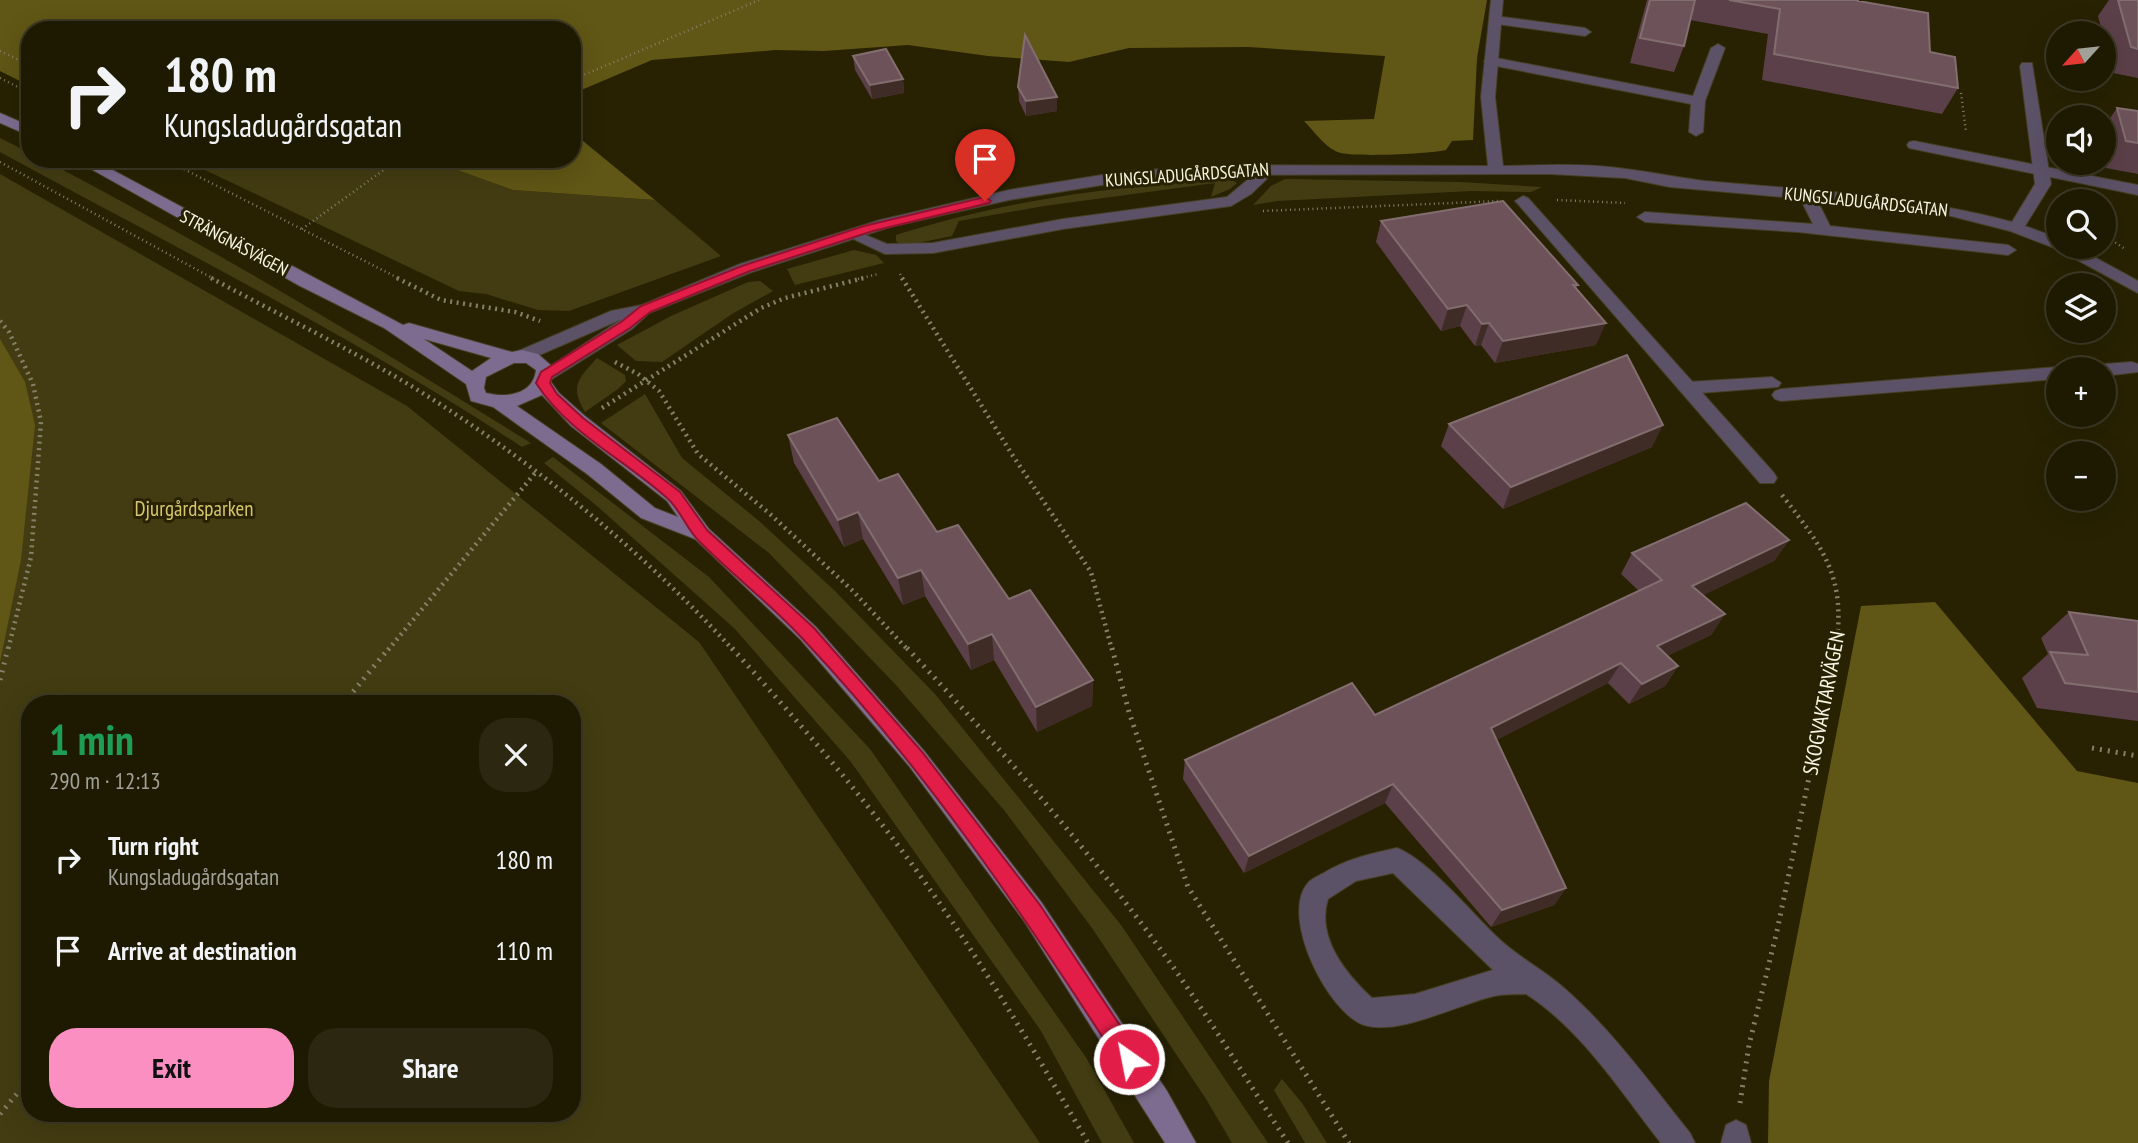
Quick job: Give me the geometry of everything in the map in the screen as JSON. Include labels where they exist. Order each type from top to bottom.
[{"type":"main road","points":[[0,117],[21,128]]},
{"type":"main road","name":"STRÄNGNÄSVÄGEN","points":[[97,168],[304,281],[390,324],[474,381],[474,390],[478,397],[500,403]]},
{"type":"main road","name":"STRÄNGNÄSVÄGEN","points":[[390,324],[516,357]]},
{"type":"main road","points":[[474,381],[488,366],[516,357],[540,362],[545,368],[545,379],[552,397],[578,421],[674,496],[702,534],[808,633],[917,759],[1033,912],[1157,1101],[1181,1143]]},
{"type":"main road","points":[[500,403],[526,397],[545,379]]},
{"type":"main road","points":[[500,403],[594,469],[648,513],[702,534]]},
{"type":"street","points":[[1496,171],[1488,97],[1497,0]]},
{"type":"street","points":[[1495,20],[1585,32]]},
{"type":"street","points":[[1696,132],[1698,101],[1718,48]]},
{"type":"street","points":[[1491,61],[1698,101]]},
{"type":"street","points":[[2015,228],[2043,184],[2027,66]]},
{"type":"street","points":[[1914,145],[2138,190]]},
{"type":"street","points":[[851,234],[885,249],[933,248],[1063,224],[1231,201],[1268,170]]},
{"type":"street","name":"KUNGSLADUGÅRDSGATAN","points":[[516,357],[617,315],[646,309],[746,268],[886,223],[1009,195],[1127,176],[1268,170],[1496,171],[1553,183],[1634,187],[1670,182],[1952,211],[2046,240]]},
{"type":"street","points":[[1806,194],[1824,230]]},
{"type":"street","points":[[1522,201],[1767,478]]},
{"type":"street","points":[[1645,217],[1824,230],[2008,250]]},
{"type":"street","points":[[2086,259],[2138,288]]},
{"type":"street","name":"KUNGSLADUGÅRDSGATAN","points":[[545,379],[646,309]]},
{"type":"street","points":[[2116,369],[2132,368]]},
{"type":"street","points":[[1687,388],[1777,389],[2046,374]]},
{"type":"street","points":[[1530,980],[1488,984],[1440,1002],[1397,1012],[1367,1012],[1345,992],[1327,967],[1310,916],[1317,891],[1350,870],[1397,860],[1437,893],[1504,963],[1530,980],[1553,996],[1609,1056],[1680,1143]]},
{"type":"path","points":[[581,76],[759,0]]},
{"type":"path","points":[[0,51],[21,61]]},
{"type":"path","points":[[0,78],[21,88]]},
{"type":"path","points":[[0,162],[420,391],[536,472],[600,521],[712,626],[767,683],[824,748],[881,820],[1008,1007],[1088,1143]]},
{"type":"path","points":[[182,168],[441,300],[515,312],[549,325]]},
{"type":"path","points":[[302,229],[387,168]]},
{"type":"path","points":[[1259,212],[1522,201]]},
{"type":"path","points":[[2116,243],[2126,250]]},
{"type":"path","points":[[897,269],[1013,456],[1091,572],[1129,712],[1188,887],[1349,1143]]},
{"type":"path","points":[[597,410],[648,381],[761,308],[785,298],[885,272]]},
{"type":"path","points":[[0,321],[9,332],[33,384],[41,422],[31,557],[0,680]]},
{"type":"path","points":[[606,357],[648,381],[659,391],[698,454],[770,514],[853,591],[1000,748],[1081,845],[1167,958],[1288,1143]]},
{"type":"path","points":[[350,695],[536,472]]},
{"type":"path","name":"SKOGVAKTARVÄGEN","points":[[1736,1139],[1749,1045],[1834,667],[1840,621],[1837,585],[1821,546],[1792,506],[1767,478]]},
{"type":"path","points":[[2092,748],[2138,756]]},
{"type":"path","points":[[0,1114],[21,1089]]},
{"type":"green space","points":[[0,138],[21,148],[21,163],[0,152]]},
{"type":"green space","points":[[30,168],[59,168],[104,192],[350,332],[531,443],[522,447],[395,368]]},
{"type":"green space","points":[[201,168],[452,168],[513,190],[655,200],[721,256],[569,311],[538,310],[486,294],[459,291]]},
{"type":"green space","name":"Djurgårdsparken","points":[[0,174],[407,406],[699,642],[1040,1143],[0,1143]]},
{"type":"green space","points":[[1285,179],[1460,182],[1542,187],[1531,192],[1471,191],[1277,201],[1253,205],[1271,186]]},
{"type":"green space","points":[[1232,180],[1237,183],[1211,197],[1215,183],[1044,206],[959,221],[952,236],[902,246],[896,241],[896,235],[937,223],[1062,196]]},
{"type":"green space","points":[[854,250],[876,255],[884,263],[795,285],[787,269]]},
{"type":"green space","points":[[760,281],[773,291],[732,314],[662,362],[636,361],[617,345],[671,316],[748,282]]},
{"type":"green space","points":[[597,358],[625,375],[626,381],[585,412],[578,395],[578,383]]},
{"type":"green space","points":[[645,394],[682,458],[759,521],[834,590],[935,694],[1121,925],[1268,1143],[1232,1143],[1206,1099],[1092,928],[1004,810],[896,685],[769,553],[601,423]]},
{"type":"green space","points":[[553,457],[709,577],[870,749],[1087,1059],[1134,1143],[1102,1143],[1041,1031],[851,762],[735,629],[597,506],[544,463]]},
{"type":"green space","points":[[1282,1079],[1302,1103],[1327,1143],[1305,1143],[1274,1090]]},
{"type":"shaded area","points":[[0,0],[1487,0],[1477,58],[1473,140],[1452,141],[1446,150],[1410,154],[1341,153],[1326,144],[1304,121],[1374,119],[1385,56],[1248,47],[1129,48],[1069,62],[988,56],[908,45],[824,51],[776,50],[652,60],[581,90],[581,21],[21,21],[21,82],[0,71]]},
{"type":"shaded area","points":[[581,139],[655,200],[513,190],[452,168],[581,168]]},
{"type":"shaded area","points":[[0,339],[25,382],[35,425],[21,560],[0,662]]},
{"type":"shaded area","points":[[1935,602],[2077,771],[2138,783],[2138,1143],[1768,1143],[1769,1081],[1861,606]]},
{"type":"building","points":[[1650,0],[1695,0],[1684,46],[1640,38]]},
{"type":"building","points":[[1729,0],[1858,0],[1928,13],[1930,52],[1955,57],[1958,88],[1774,54],[1780,9]]},
{"type":"building","points":[[2118,0],[2138,0],[2138,49],[2131,47]]},
{"type":"building","points":[[1025,35],[1057,97],[1026,101],[1018,87]]},
{"type":"building","points":[[886,49],[903,79],[870,85],[853,56]]},
{"type":"building","points":[[2117,108],[2138,111],[2138,143],[2126,141]]},
{"type":"building","points":[[1503,201],[1578,285],[1573,285],[1606,323],[1503,341],[1489,323],[1482,324],[1467,305],[1448,309],[1381,221]]},
{"type":"building","points":[[1627,355],[1663,425],[1511,487],[1449,424]]},
{"type":"building","points":[[837,418],[879,481],[898,474],[937,532],[958,525],[1009,599],[1030,590],[1093,680],[1036,707],[992,634],[968,644],[921,570],[898,578],[858,512],[838,520],[788,435]]},
{"type":"building","points":[[1746,503],[1789,540],[1692,586],[1725,614],[1657,646],[1678,666],[1642,684],[1621,663],[1491,728],[1566,888],[1502,910],[1393,784],[1249,856],[1185,760],[1352,683],[1375,715],[1662,580],[1632,553]]},
{"type":"building","points":[[2069,612],[2138,621],[2138,692],[2065,683],[2050,652],[2088,655]]},
{"type":"route","points":[[985,201],[886,223],[746,268],[646,309],[626,325],[546,375],[543,383],[552,397],[578,421],[674,496],[702,534],[808,633],[917,759],[1033,912],[1129,1059]]}]
